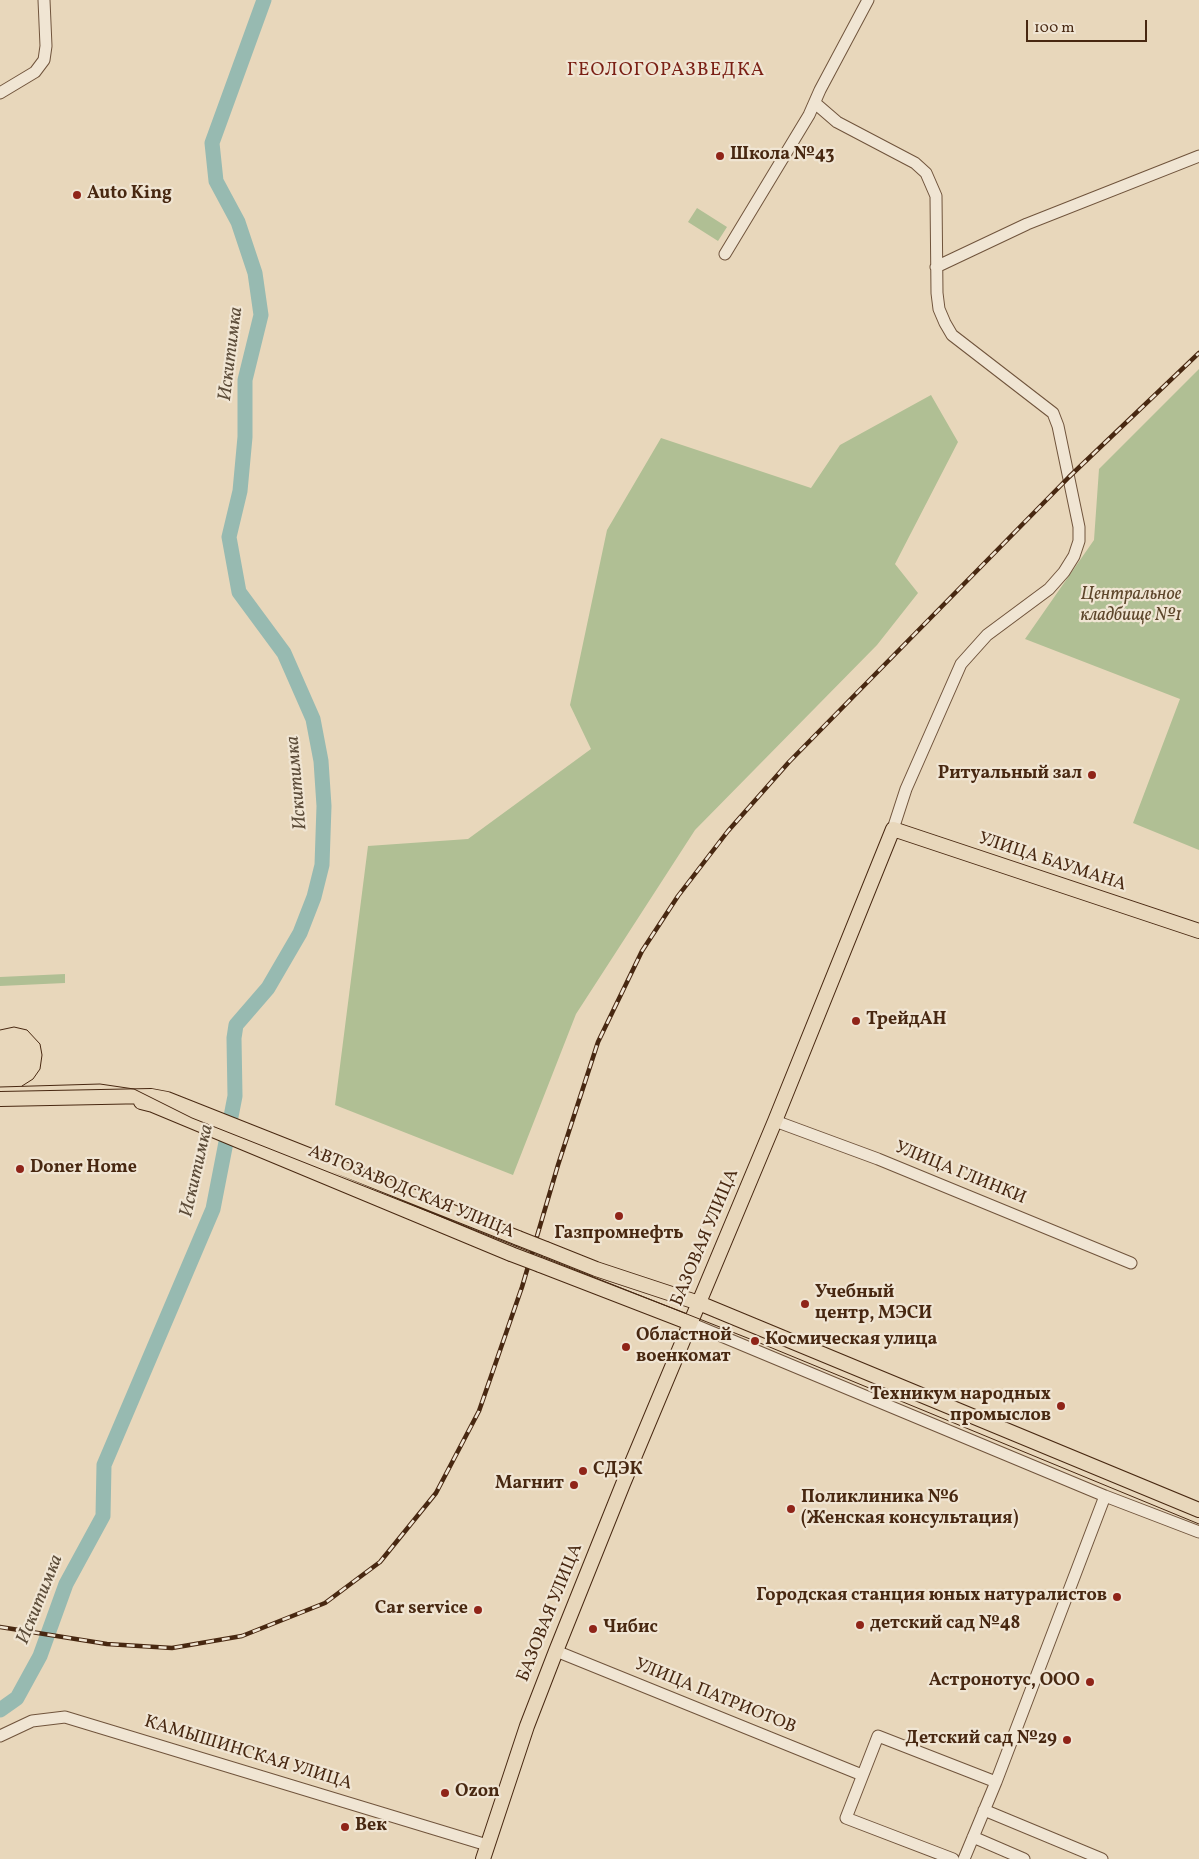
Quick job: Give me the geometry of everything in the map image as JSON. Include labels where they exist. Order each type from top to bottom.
[{"type":"main road","name":"УЛИЦА БАУМАНА","points":[[893,830],[1199,931]]},
{"type":"main road","name":"БАЗОВАЯ УЛИЦА","points":[[483,1859],[527,1726],[556,1651],[690,1323],[775,1122],[893,830]]},
{"type":"main road","name":"АВТОЗАВОДСКАЯ УЛИЦА","points":[[0,1099],[150,1096],[196,1109],[596,1269],[699,1303]]},
{"type":"main road","name":"АВТОЗАВОДСКАЯ УЛИЦА","points":[[118,1097],[153,1105],[190,1123],[511,1254],[690,1323]]},
{"type":"main road","points":[[699,1303],[1199,1510]]},
{"type":"street","points":[[0,93],[35,72],[44,60],[46,46],[44,0]]},
{"type":"street","points":[[725,254],[815,103],[820,90],[868,0]]},
{"type":"street","points":[[815,103],[837,122],[916,163],[926,173],[936,196],[936,267],[939,309],[952,335],[1052,413],[1058,426],[1079,528],[1079,541],[1074,556],[1064,572],[1049,589],[987,635],[961,664],[906,789],[893,830]]},
{"type":"street","points":[[936,267],[1027,224],[1199,156]]},
{"type":"street","name":"УЛИЦА ГЛИНКИ","points":[[775,1122],[878,1158],[1131,1262]]},
{"type":"street","points":[[690,1323],[1105,1496],[1199,1532]]},
{"type":"street","points":[[964,1859],[996,1782],[1105,1496]]},
{"type":"street","name":"УЛИЦА ПАТРИОТОВ","points":[[556,1651],[862,1775]]},
{"type":"street","name":"КАМЫШИНСКАЯ УЛИЦА","points":[[0,1736],[32,1721],[65,1717],[487,1845]]},
{"type":"street","points":[[953,1859],[846,1818],[878,1736],[996,1782]]},
{"type":"street","points":[[984,1810],[1102,1859]]},
{"type":"street","points":[[973,1837],[1024,1859]]},
{"type":"green space","points":[[697,208],[727,227],[718,241],[688,222]]},
{"type":"green space","name":"Центральное кладбище №1","points":[[1199,369],[1199,850],[1133,823],[1180,699],[1025,639],[1094,540],[1099,469]]},
{"type":"green space","points":[[931,395],[958,442],[895,564],[918,593],[877,645],[695,830],[576,1014],[513,1175],[335,1105],[368,846],[468,839],[591,749],[570,705],[607,530],[661,438],[811,488],[840,445]]},
{"type":"green space","points":[[65,974],[65,983],[0,986],[0,977]]},
{"type":"waterway","name":"Искитимка","points":[[0,1710],[17,1698],[40,1656],[66,1584],[103,1516],[104,1465],[213,1209],[235,1096],[234,1038],[236,1025],[268,988],[300,933],[314,897],[322,865],[324,806],[321,761],[313,719],[284,653],[239,592],[229,537],[240,491],[245,437],[245,380],[261,315],[255,273],[238,222],[216,181],[212,143],[264,0]]},
{"type":"tram line","points":[[0,1030],[14,1027],[27,1030],[40,1044],[42,1055],[40,1069],[33,1079],[22,1086]]},
{"type":"tram line","points":[[0,1087],[100,1084],[134,1089],[192,1118],[755,1341],[1199,1524]]},
{"type":"railway","points":[[0,1627],[107,1644],[172,1648],[242,1636],[325,1603],[380,1562],[436,1493],[479,1411],[522,1287],[558,1165],[598,1042],[642,951],[678,896],[728,831],[789,762],[1069,477],[1199,353]]},
{"type":"place","name":"Школа №43","points":[[720,156]]},
{"type":"place","name":"Auto King","points":[[77,195]]},
{"type":"place","name":"Ритуальный зал","points":[[1092,775]]},
{"type":"place","name":"ТрейдАН","points":[[856,1021]]},
{"type":"place","name":"Doner Home","points":[[20,1169]]},
{"type":"place","name":"Газпромнефть","points":[[619,1216]]},
{"type":"place","name":"Учебный центр, МЭСИ","points":[[805,1304]]},
{"type":"place","name":"Космическая улица","points":[[755,1341]]},
{"type":"place","name":"Областной военкомат","points":[[626,1347]]},
{"type":"place","name":"Техникум народных промыслов","points":[[1061,1406]]},
{"type":"place","name":"СДЭК","points":[[583,1471]]},
{"type":"place","name":"Магнит","points":[[574,1485]]},
{"type":"place","name":"Поликлиника №6 (Женская консультация)","points":[[791,1509]]},
{"type":"place","name":"Городская станция юных натуралистов","points":[[1117,1597]]},
{"type":"place","name":"Car service","points":[[478,1610]]},
{"type":"place","name":"детский сад №48","points":[[860,1625]]},
{"type":"place","name":"Чибис","points":[[593,1629]]},
{"type":"place","name":"Астронотус, ООО","points":[[1090,1682]]},
{"type":"place","name":"Детский сад №29","points":[[1067,1740]]},
{"type":"place","name":"Ozon","points":[[445,1793]]},
{"type":"place","name":"Век","points":[[345,1827]]},
{"type":"district","name":"ГЕОЛОГОРАЗВЕДКА","points":[[666,72]]}]
